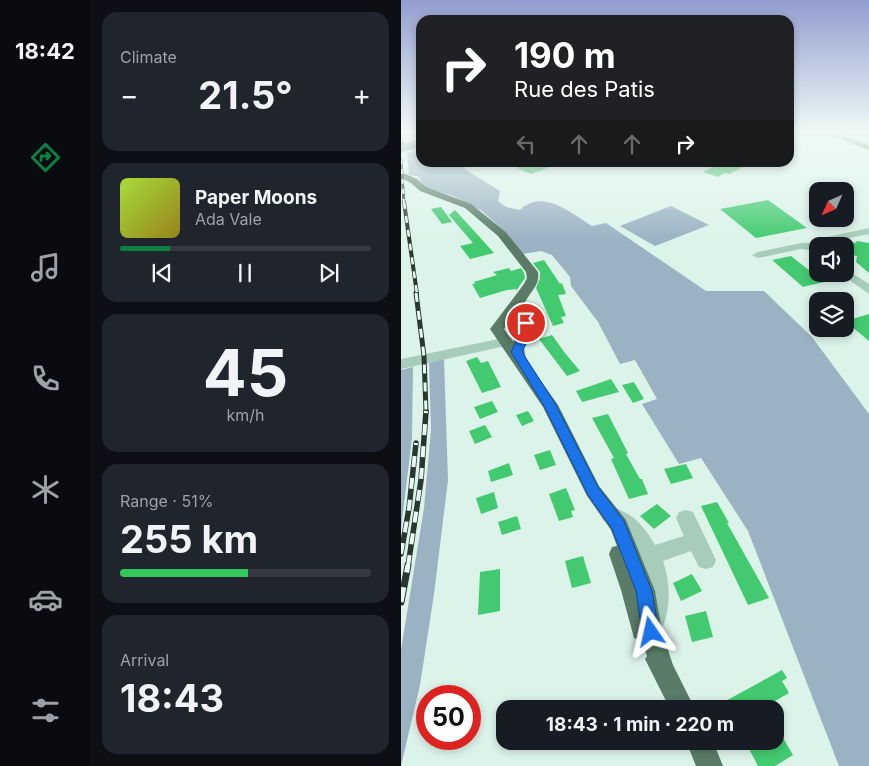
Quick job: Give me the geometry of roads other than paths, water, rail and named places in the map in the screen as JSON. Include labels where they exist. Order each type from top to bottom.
[{"type":"main road","points":[[401,175],[412,180],[423,189],[469,206],[502,234],[532,272],[532,282],[499,324],[498,331],[520,359],[550,405],[593,491],[622,534],[640,580],[651,632],[662,668]]},
{"type":"main road","points":[[517,302],[516,312],[525,326],[517,348],[520,359]]},
{"type":"main road","points":[[593,491],[597,507],[611,533],[628,578],[641,629],[678,700]]},
{"type":"main road","points":[[703,750],[711,766]]},
{"type":"street","points":[[848,237],[869,231]]},
{"type":"street","points":[[758,255],[809,248]]},
{"type":"street","points":[[854,273],[869,284]]},
{"type":"street","points":[[854,279],[869,290]]},
{"type":"street","points":[[401,364],[505,342],[519,338],[525,326],[510,318],[499,324],[491,332],[457,352]]},
{"type":"street","points":[[610,514],[621,516],[636,532],[650,556],[658,580],[658,599],[651,632]]},
{"type":"street","points":[[686,518],[706,560]]},
{"type":"street","points":[[650,556],[696,541]]},
{"type":"railway","points":[[402,169],[404,203]]},
{"type":"railway","points":[[404,202],[417,294]]},
{"type":"railway","points":[[416,293],[424,356],[426,411]]},
{"type":"railway","points":[[408,566],[421,480],[426,411]]},
{"type":"railway","points":[[401,554],[409,508],[416,443]]},
{"type":"railway","points":[[401,602],[408,565]]}]
